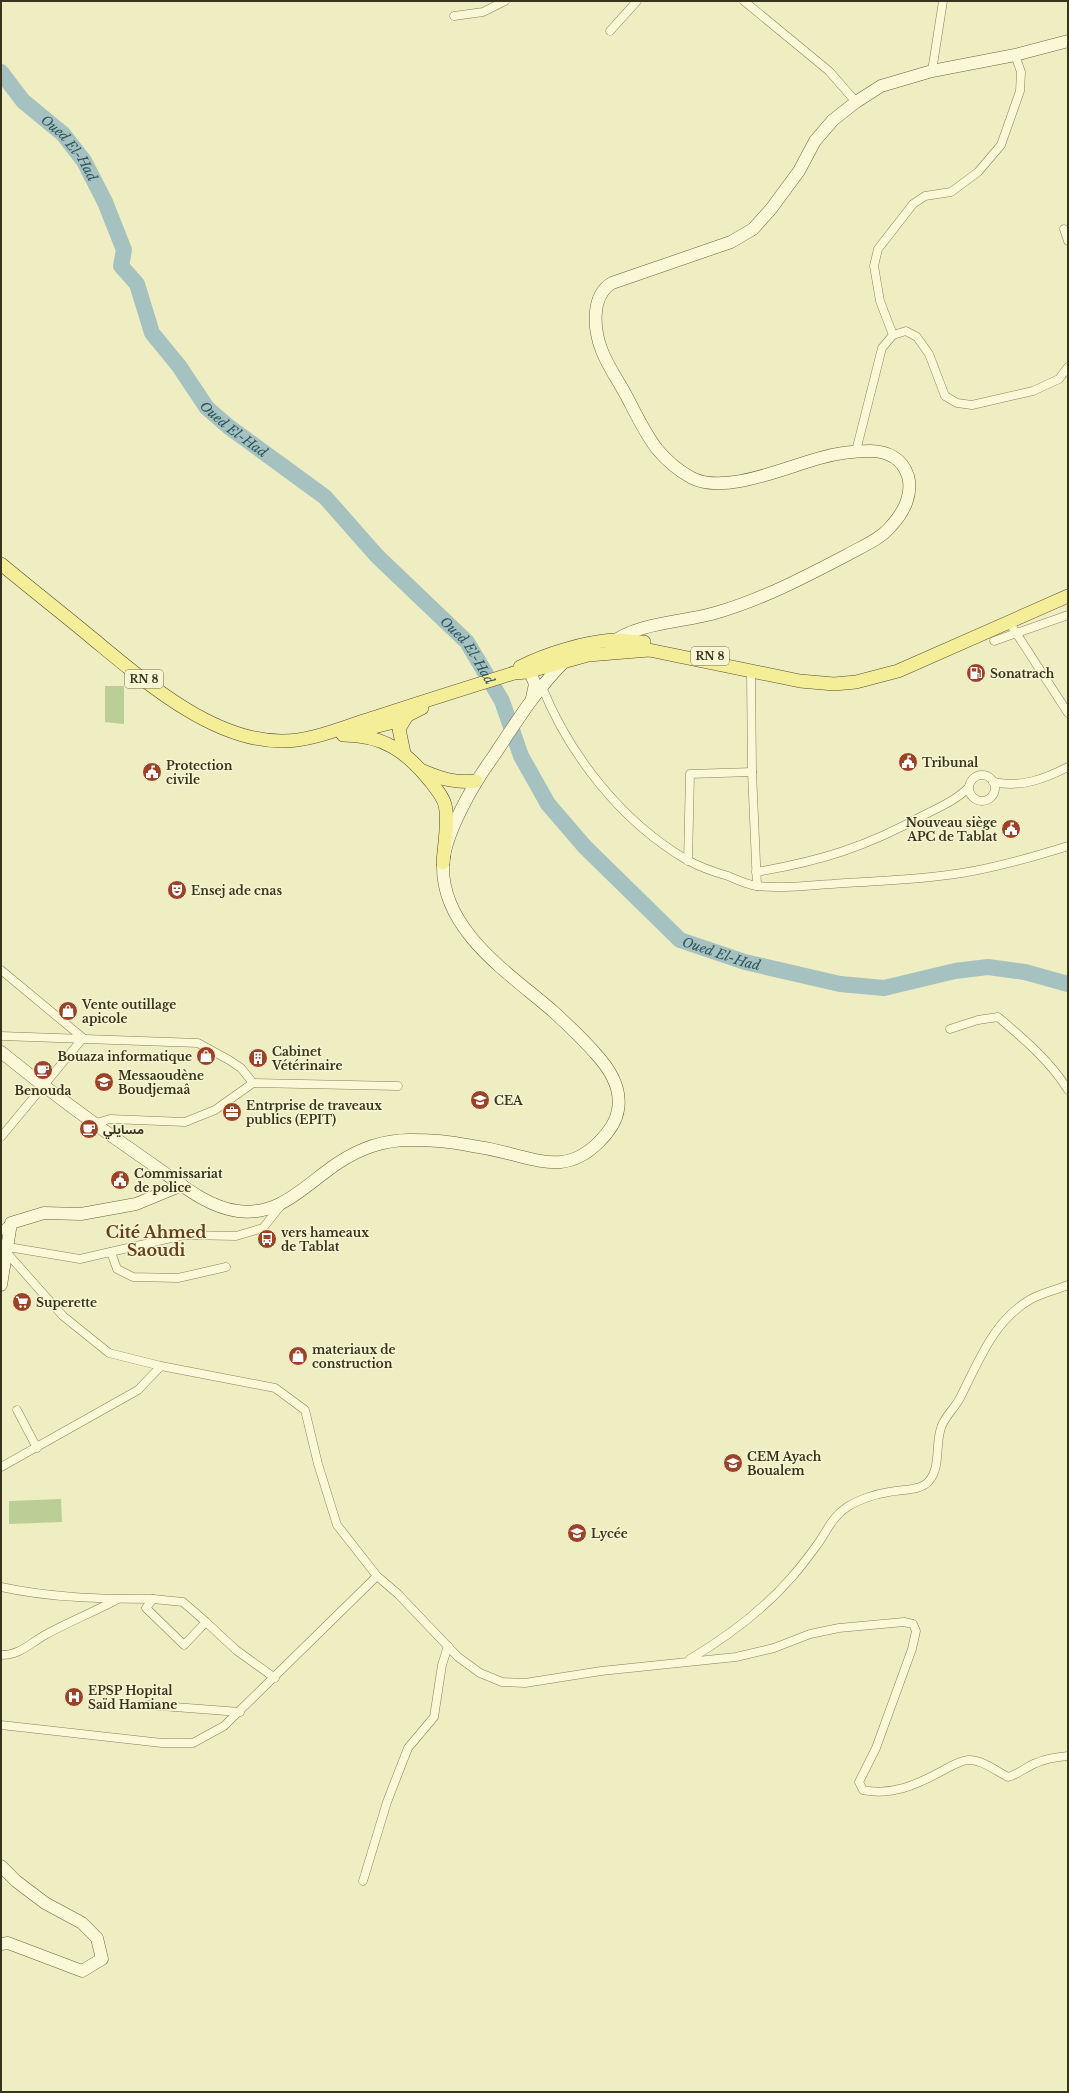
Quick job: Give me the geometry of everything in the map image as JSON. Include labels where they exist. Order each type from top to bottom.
[{"type":"main road","points":[[602,654],[615,640],[637,629],[701,617],[760,598],[877,539],[891,527],[906,506],[909,492],[909,479],[902,464],[890,455],[874,451],[856,451],[819,458],[743,482],[713,483],[693,479],[676,467],[657,448],[602,351],[596,324],[598,299],[606,286],[731,242],[753,229],[771,209],[799,171],[815,141],[833,120],[856,102],[881,86],[932,72],[1015,55],[1068,41]]},
{"type":"main road","name":"RN 8","points":[[1,564],[116,658],[183,708],[224,728],[262,739],[283,741],[311,736],[514,673],[530,672],[566,660],[602,654],[648,650],[800,681],[845,684],[880,677],[1068,596]]},
{"type":"main road","name":"RN 8","points":[[514,673],[520,667],[539,659],[586,644],[615,640],[672,646],[760,668],[814,678],[836,679],[862,676],[909,664]]},
{"type":"main road","points":[[443,863],[457,820],[476,781],[529,704],[566,660]]},
{"type":"main road","points":[[529,704],[535,684],[530,672]]},
{"type":"main road","name":"RN 8","points":[[311,736],[343,735],[404,718],[448,694]]},
{"type":"main road","points":[[404,753],[399,734],[404,718],[423,702]]},
{"type":"main road","points":[[1,1052],[93,1124],[182,1185],[216,1206],[239,1211],[263,1210],[283,1203],[338,1163],[360,1152],[390,1142],[410,1140],[462,1144],[508,1153],[536,1161],[554,1163],[574,1160],[589,1152],[613,1125],[618,1112],[619,1097],[616,1083],[607,1066],[556,1014],[478,946],[463,926],[452,906],[446,887],[443,863],[446,805],[442,797],[422,770],[404,753],[375,738],[359,735],[343,735]]},
{"type":"main road","points":[[422,770],[442,780],[464,782],[476,781]]},
{"type":"main road","points":[[1,1285],[11,1223],[44,1213],[81,1214],[136,1204],[182,1185]]},
{"type":"main road","points":[[1,1866],[16,1881],[45,1903],[82,1923],[97,1938],[102,1959],[82,1971],[8,1943],[1,1944]]},
{"type":"street","points":[[454,16],[483,12],[505,1]]},
{"type":"street","points":[[610,31],[637,1]]},
{"type":"street","points":[[744,1],[805,49],[830,72],[856,102]]},
{"type":"street","points":[[932,72],[943,1]]},
{"type":"street","points":[[893,335],[880,301],[874,266],[878,249],[913,204],[925,196],[951,192],[978,172],[1001,145],[1020,91],[1021,72],[1015,55]]},
{"type":"street","points":[[1064,229],[1068,241]]},
{"type":"street","points":[[856,451],[882,348],[893,335],[906,331],[917,337],[929,354],[945,396],[957,403],[972,405],[1033,391],[1059,379],[1068,367]]},
{"type":"street","points":[[994,641],[1068,615]]},
{"type":"street","points":[[1009,622],[1015,634],[1068,713]]},
{"type":"street","points":[[751,672],[752,772],[757,886]]},
{"type":"street","points":[[542,687],[551,710],[565,734],[613,799],[633,820],[688,861],[757,886],[792,887],[893,881],[962,873],[1013,862],[1068,846]]},
{"type":"street","points":[[955,798],[972,797],[983,801],[1013,785],[1046,778],[1068,767]]},
{"type":"street","points":[[688,861],[690,774],[752,772]]},
{"type":"street","points":[[756,872],[793,866],[847,851],[887,835],[955,798],[968,788],[972,780],[979,776],[987,776],[993,782],[1013,785]]},
{"type":"street","points":[[993,782],[993,795]]},
{"type":"street","points":[[968,788],[972,797]]},
{"type":"street","points":[[1,970],[82,1038]]},
{"type":"street","points":[[950,1028],[978,1020],[998,1017],[1037,1053],[1060,1077],[1068,1090]]},
{"type":"street","points":[[1,1036],[82,1038],[131,1042],[198,1044],[241,1068],[253,1083]]},
{"type":"street","points":[[1,1137],[82,1038]]},
{"type":"street","points":[[93,1124],[110,1119],[184,1122],[215,1110],[253,1083],[398,1086]]},
{"type":"street","points":[[7,1250],[80,1259],[184,1235],[236,1236],[263,1228],[283,1203]]},
{"type":"street","points":[[1,1231],[11,1223]]},
{"type":"street","points":[[7,1250],[63,1316],[109,1353],[161,1366],[275,1388],[305,1410],[318,1464],[337,1525],[377,1576],[398,1594],[458,1657],[480,1673],[502,1682],[525,1683],[687,1661],[736,1657],[774,1648],[810,1634],[839,1628],[904,1622],[913,1624],[916,1631],[912,1649],[876,1748],[862,1773],[859,1782],[863,1790],[877,1793],[903,1789],[920,1783],[957,1763],[968,1760],[980,1762],[1008,1777],[1017,1774],[1043,1760],[1068,1756]]},
{"type":"street","points":[[111,1252],[118,1269],[133,1277],[178,1278],[226,1266]]},
{"type":"street","points":[[687,1661],[722,1640],[752,1616],[790,1578],[817,1545],[835,1516],[847,1507],[870,1497],[888,1492],[918,1487],[929,1482],[935,1471],[941,1426],[960,1399],[977,1361],[990,1339],[1015,1310],[1032,1298],[1068,1284]]},
{"type":"street","points":[[1,1467],[138,1390],[161,1366]]},
{"type":"street","points":[[17,1410],[37,1448]]},
{"type":"street","points":[[1,1725],[148,1742],[193,1743],[224,1726],[240,1712],[377,1576]]},
{"type":"street","points":[[1,1587],[39,1593],[183,1602],[236,1650],[275,1678]]},
{"type":"street","points":[[1,1655],[12,1655],[25,1649],[45,1635],[119,1599]]},
{"type":"street","points":[[153,1599],[146,1608],[184,1645],[206,1622]]},
{"type":"street","points":[[363,1881],[387,1802],[408,1748],[434,1717],[442,1665],[448,1646]]},
{"type":"street","points":[[148,1705],[240,1712]]},
{"type":"green space","points":[[105,686],[124,686],[124,724],[105,722]]},
{"type":"green space","points":[[61,1499],[62,1522],[9,1524],[9,1501]]},
{"type":"waterway","name":"Oued El-Had","points":[[1,72],[23,101],[63,134],[84,161],[105,202],[124,250],[121,266],[137,284],[152,333],[179,366],[207,408],[229,427],[325,497],[377,556],[467,642],[502,701],[521,756],[548,804],[585,847],[680,940],[745,962],[840,984],[884,988],[955,971],[988,967],[1025,972],[1068,984]]},
{"type":"place","name":"Sonatrach","points":[[976,673]]},
{"type":"place","name":"Tribunal","points":[[908,762]]},
{"type":"place","name":"Protection civile","points":[[152,772]]},
{"type":"place","name":"Nouveau siège APC de Tablat","points":[[1011,829]]},
{"type":"place","name":"Ensej ade cnas","points":[[177,890]]},
{"type":"place","name":"Vente outillage apicole","points":[[68,1011]]},
{"type":"place","name":"Bouaza informatique","points":[[206,1056]]},
{"type":"place","name":"Cabinet Vétérinaire","points":[[258,1058]]},
{"type":"place","name":"Benouda","points":[[43,1070]]},
{"type":"place","name":"Messaoudène Boudjemaâ","points":[[104,1082]]},
{"type":"place","name":"CEA","points":[[480,1100]]},
{"type":"place","name":"Entrprise de traveaux publics (EPIT)","points":[[232,1112]]},
{"type":"place","name":"مسايلي","points":[[89,1129]]},
{"type":"place","name":"Commissariat de police","points":[[120,1180]]},
{"type":"place","name":"vers hameaux de Tablat","points":[[267,1239]]},
{"type":"place","name":"Superette","points":[[22,1302]]},
{"type":"place","name":"materiaux de construction","points":[[298,1356]]},
{"type":"place","name":"CEM Ayach Boualem","points":[[733,1463]]},
{"type":"place","name":"Lycée","points":[[577,1533]]},
{"type":"place","name":"EPSP Hopital Saïd Hamiane","points":[[74,1697]]},
{"type":"district","name":"Cité Ahmed Saoudi","points":[[156,1241]]}]
